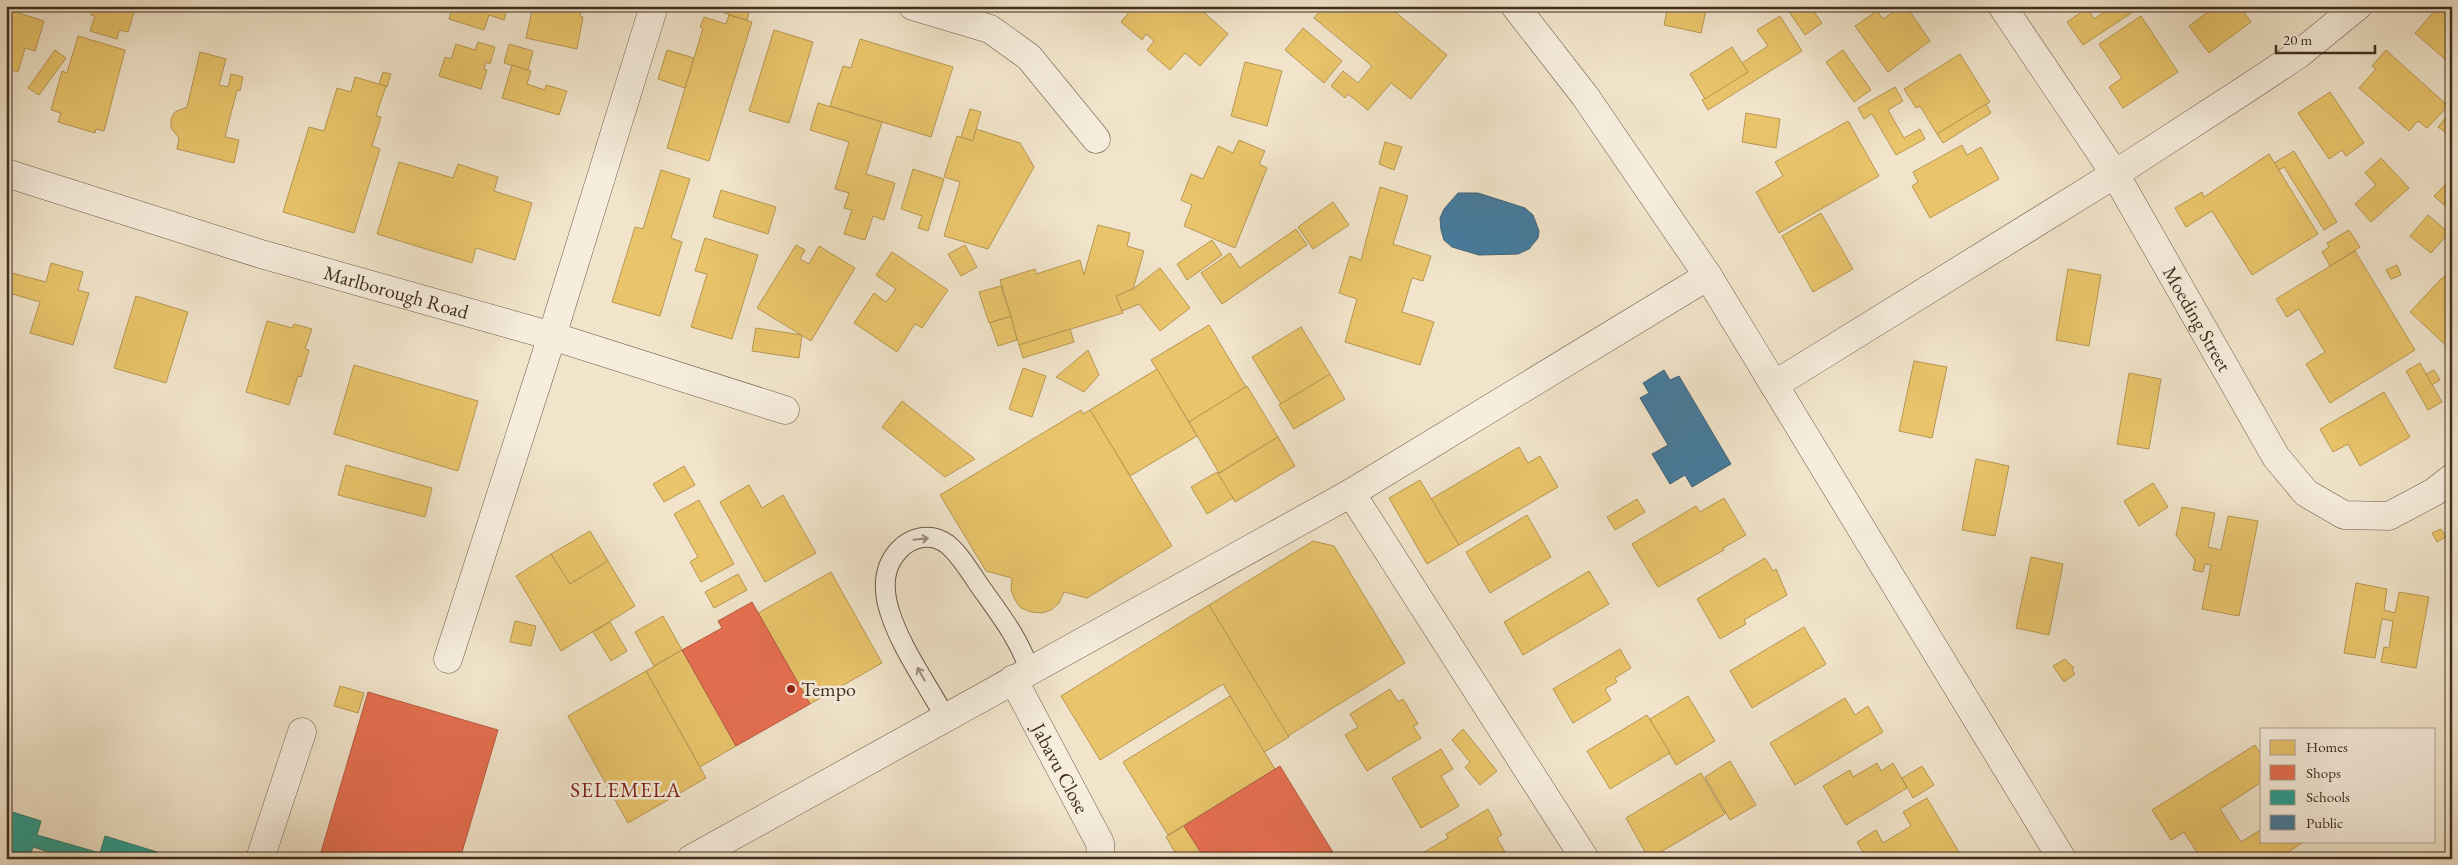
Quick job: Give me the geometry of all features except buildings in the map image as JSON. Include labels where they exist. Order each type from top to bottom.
[{"type":"street","points":[[448,659],[552,336],[654,6]]},
{"type":"street","points":[[913,6],[990,29],[1029,57],[1096,139]]},
{"type":"street","points":[[1515,6],[1585,96],[1708,276],[2062,859]]},
{"type":"street","name":"Moeding Street","points":[[2002,6],[2115,174],[2276,457],[2306,493],[2344,515],[2389,516],[2434,492],[2452,478]]},
{"type":"street","points":[[1774,385],[2115,174],[2299,54],[2358,6]]},
{"type":"street","name":"Marlborough Road","points":[[6,173],[262,254],[552,336],[785,410]]},
{"type":"street","points":[[691,859],[1350,492],[1708,276]]},
{"type":"street","points":[[1350,492],[1585,859]]},
{"type":"street","name":"Jabavu Close","points":[[1022,674],[1100,844],[1101,859]]},
{"type":"street","points":[[260,859],[302,732]]},
{"type":"lane","points":[[945,717],[896,628],[887,602],[885,575],[891,559],[904,545],[916,537],[929,538],[946,544],[966,566],[1002,614],[1019,642],[1022,674]]},
{"type":"place","name":"Tempo","points":[[791,689]]},
{"type":"district","name":"SELEMELA","points":[[626,790]]}]
